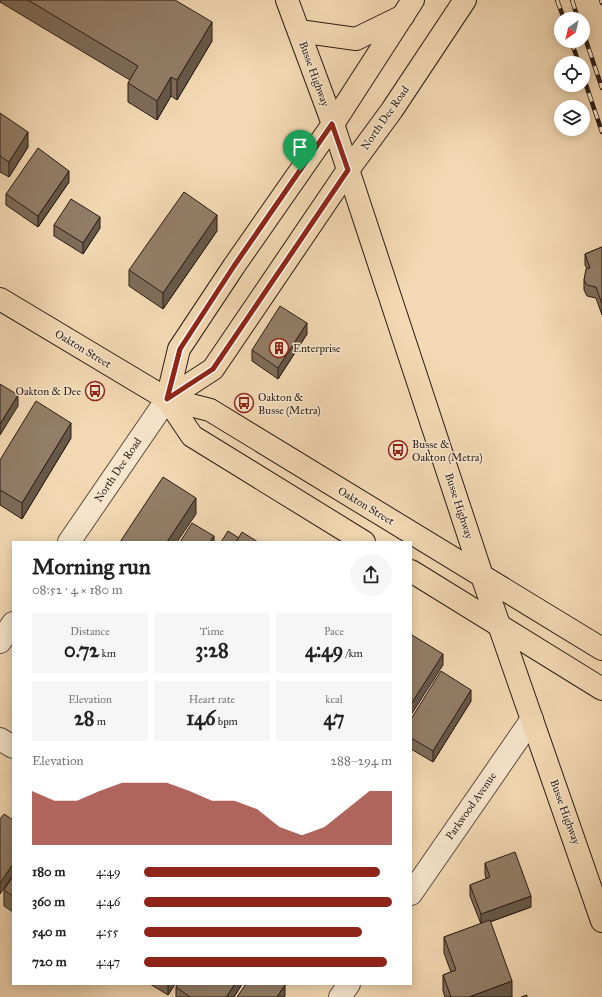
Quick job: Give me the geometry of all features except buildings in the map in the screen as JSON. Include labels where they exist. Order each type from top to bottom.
[{"type":"main road","name":"Busse Highway","points":[[287,0],[348,170],[498,625],[602,921]]},
{"type":"main road","name":"North Dee Road","points":[[167,399],[213,369],[348,170],[392,110],[465,0]]},
{"type":"main road","points":[[298,31],[356,39],[408,8]]},
{"type":"main road","name":"North Dee Road","points":[[167,399],[180,349],[234,266],[332,124],[408,8]]},
{"type":"main road","name":"Oakton Street","points":[[0,299],[167,399],[210,410],[602,649]]},
{"type":"main road","name":"Oakton Street","points":[[167,399],[192,436],[362,541]]},
{"type":"main road","points":[[412,572],[602,689]]},
{"type":"street","name":"North Dee Road","points":[[69,541],[167,399]]},
{"type":"street","points":[[0,642],[12,624]]},
{"type":"street","name":"Parkwood Avenue","points":[[412,893],[532,719]]},
{"type":"street","points":[[0,739],[12,746]]},
{"type":"street","points":[[340,997],[348,985]]},
{"type":"railway","points":[[557,0],[561,12]]},
{"type":"railway","points":[[572,0],[576,12]]},
{"type":"railway","points":[[574,48],[576,56]]},
{"type":"railway","points":[[588,48],[602,88]]},
{"type":"railway","points":[[588,92],[602,132]]},
{"type":"place","name":"Enterprise","points":[[279,348]]},
{"type":"place","name":"Oakton & Dee","points":[[95,391]]},
{"type":"place","name":"Oakton & Busse (Metra)","points":[[244,403]]},
{"type":"place","name":"Busse & Oakton (Metra)","points":[[398,450]]},
{"type":"route","points":[[332,124],[348,170],[213,369],[167,399],[180,349],[234,266],[300,171],[332,124]]}]
